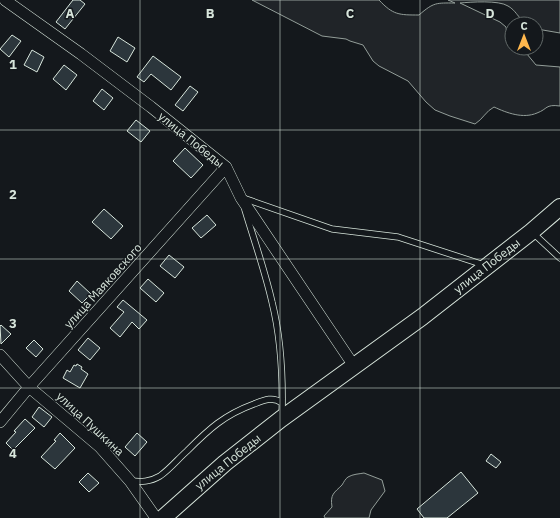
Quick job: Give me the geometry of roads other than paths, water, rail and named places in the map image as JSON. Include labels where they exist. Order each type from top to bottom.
[{"type":"street","name":"улица Победы","points":[[5,0],[81,54],[226,167],[241,198],[354,366]]},
{"type":"street","name":"улица Маяковского","points":[[0,422],[29,387],[226,167]]},
{"type":"street","name":"улица Победы","points":[[163,518],[225,463],[281,419],[422,317],[531,232],[560,207]]},
{"type":"street","name":"улица Пушкина","points":[[0,356],[29,387],[100,447],[130,481],[156,518]]},
{"type":"lane","points":[[241,198],[332,229],[398,237],[487,266]]},
{"type":"lane","points":[[241,198],[272,302],[277,329],[282,403],[281,419]]},
{"type":"lane","points":[[531,232],[560,258]]},
{"type":"lane","points":[[130,481],[148,481],[159,476],[205,432],[234,411],[268,399],[277,400],[282,403]]}]
